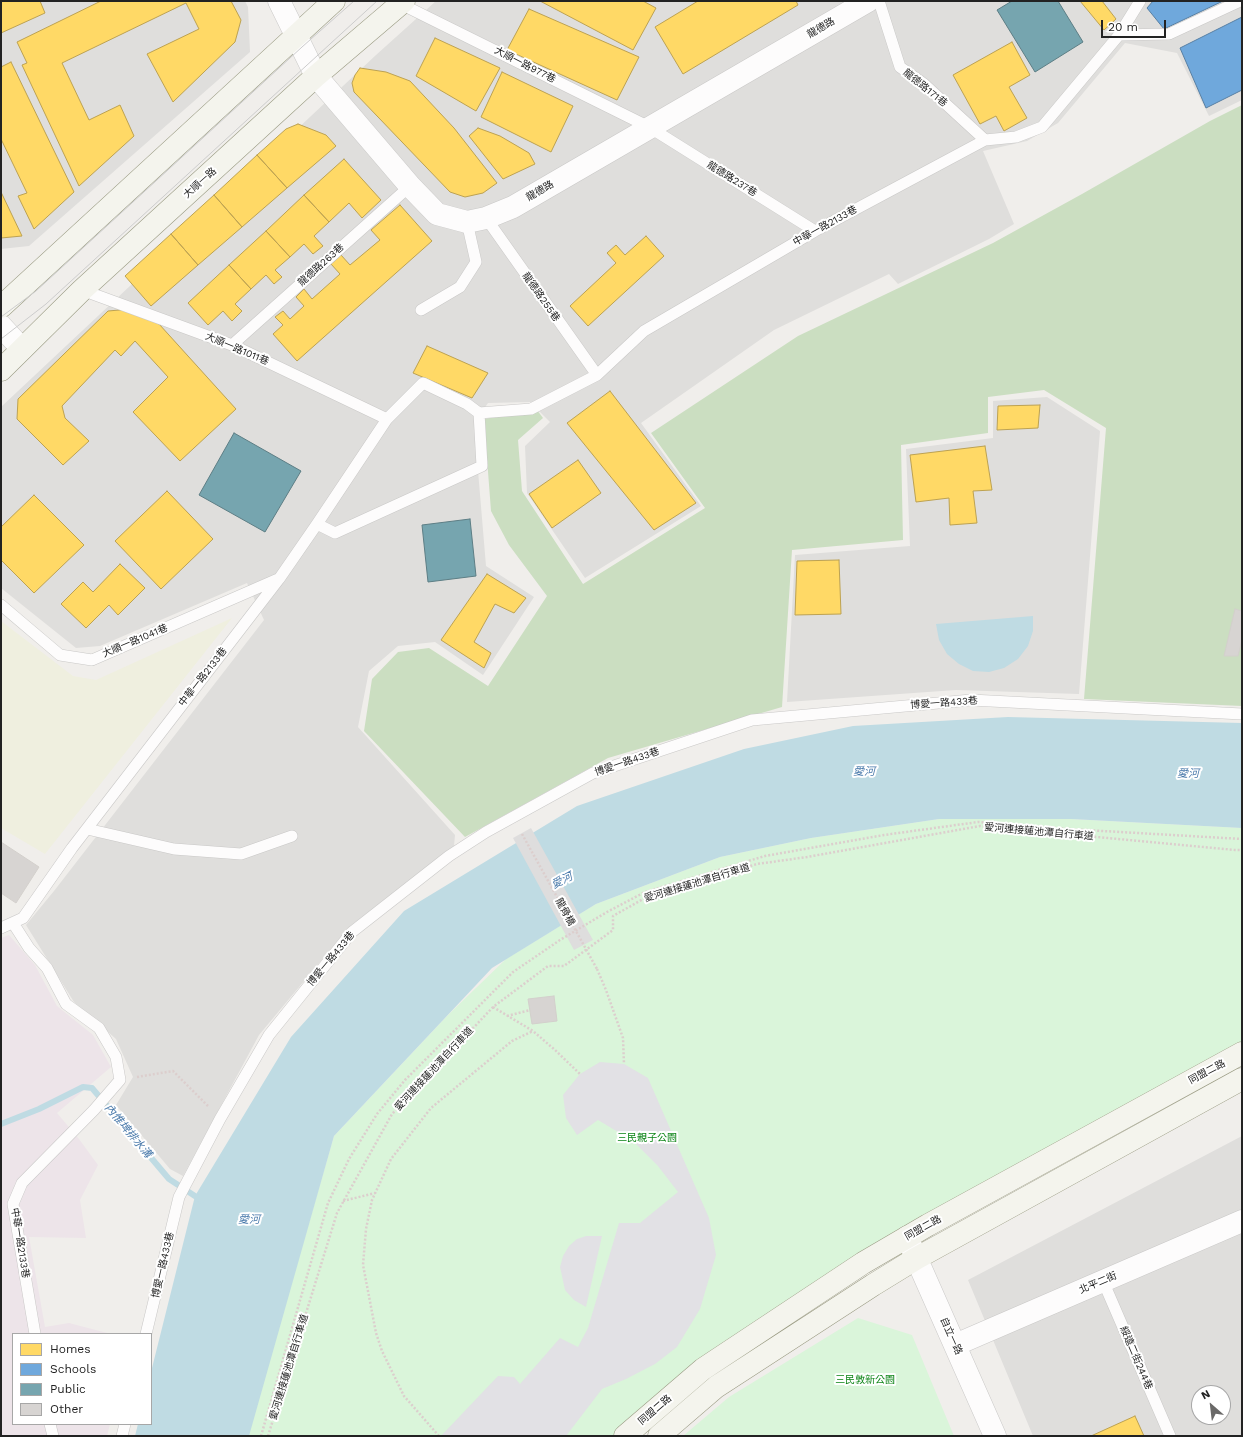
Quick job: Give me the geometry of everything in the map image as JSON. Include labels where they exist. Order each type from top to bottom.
[{"type":"street","points":[[279,1],[316,76],[410,186],[437,214],[476,220]]},
{"type":"street","points":[[1,306],[334,1]]},
{"type":"street","name":"龍德路","points":[[476,220],[513,207],[868,1]]},
{"type":"street","name":"大順一路","points":[[1,370],[82,290],[316,76],[403,2]]},
{"type":"street","points":[[1,326],[22,349]]},
{"type":"street","name":"同盟二路","points":[[625,1436],[703,1369],[863,1263],[1242,1054]]},
{"type":"street","points":[[660,1436],[716,1387],[872,1285],[917,1258],[1242,1079]]},
{"type":"street","name":"北平二街","points":[[955,1345],[1103,1281],[1240,1228]]},
{"type":"street","name":"自立一路","points":[[908,1237],[994,1436]]},
{"type":"lane","name":"龍德路171巷","points":[[879,1],[900,67],[924,84],[985,140]]},
{"type":"lane","name":"中華一路2133巷","points":[[1,928],[23,918],[87,829],[279,578],[387,419],[423,383],[467,404],[479,413],[531,409],[597,375],[644,331],[815,231],[985,140],[1016,137],[1042,127],[1119,35],[1140,1]]},
{"type":"lane","points":[[1119,35],[1169,34],[1240,1]]},
{"type":"lane","name":"大順一路977巷","points":[[403,2],[649,127]]},
{"type":"lane","name":"龍德路237巷","points":[[649,127],[815,231]]},
{"type":"lane","name":"龍德路263巷","points":[[232,345],[410,186]]},
{"type":"lane","points":[[420,310],[460,287],[476,262],[476,220]]},
{"type":"lane","name":"龍德路255巷","points":[[476,220],[597,375]]},
{"type":"lane","name":"大順一路1011巷","points":[[82,290],[232,345],[387,419]]},
{"type":"lane","points":[[317,524],[335,533],[482,466],[479,413]]},
{"type":"lane","name":"大順一路1041巷","points":[[1,605],[60,655],[92,660],[279,578]]},
{"type":"lane","name":"博愛一路433巷","points":[[146,1333],[179,1197],[220,1119],[269,1035],[352,932],[449,856],[486,832],[593,773],[752,720],[971,700],[1242,714]]},
{"type":"lane","points":[[87,829],[174,849],[241,854],[292,836]]},
{"type":"lane","points":[[13,923],[29,948],[47,968],[66,1004],[99,1028],[116,1057],[120,1080]]},
{"type":"lane","name":"中華一路2133巷","points":[[35,1333],[13,1204],[22,1183],[94,1110],[120,1080]]},
{"type":"lane","name":"綏遠二街244巷","points":[[1103,1281],[1170,1436]]},
{"type":"lane","points":[[50,1425],[52,1436]]},
{"type":"lane","points":[[122,1436],[125,1425]]},
{"type":"path","points":[[261,1436],[328,1203],[353,1152],[377,1114],[405,1080],[513,972],[567,936],[607,912],[645,892],[765,856],[884,835],[978,822],[1242,839]]},
{"type":"path","name":"愛河連接蓮池潭自行車道","points":[[268,1436],[337,1213],[392,1114],[493,1007],[548,966],[564,966],[613,930],[614,916],[645,898],[757,864],[807,857],[980,826],[1242,850]]},
{"type":"path","name":"龍骨橋","points":[[522,834],[597,969],[623,1038],[624,1064]]},
{"type":"path","points":[[493,1007],[533,1031],[580,1074]]},
{"type":"path","points":[[507,1016],[530,1010]]},
{"type":"path","points":[[440,1436],[404,1396],[382,1351],[376,1333],[363,1265],[366,1229],[372,1200],[390,1159],[431,1108],[512,1041],[533,1031]]},
{"type":"path","points":[[120,1080],[173,1070],[220,1119]]},
{"type":"path","points":[[343,1201],[376,1193]]},
{"type":"shaded area","points":[[1,1],[245,1],[248,7],[250,52],[29,246],[1,249]]},
{"type":"shaded area","points":[[436,1],[1242,1],[1242,100],[1209,116],[1177,53],[1125,43],[1058,123],[1027,141],[983,151],[1014,224],[989,239],[898,284],[889,274],[774,330],[641,423],[701,506],[585,578],[527,493],[525,446],[550,422],[530,402],[488,403],[474,423],[486,566],[534,597],[483,675],[435,642],[398,646],[369,671],[358,727],[455,835],[454,846],[350,926],[259,1035],[183,1176],[170,1169],[116,1105],[133,1077],[116,1039],[74,1002],[26,925],[264,620],[247,583],[100,646],[76,648],[1,588],[1,407],[376,55]]},
{"type":"shaded area","points":[[1047,397],[1100,431],[1079,694],[956,690],[787,702],[795,555],[910,546],[906,449],[993,438],[993,401]]},
{"type":"shaded area","points":[[9,935],[35,965],[57,1006],[93,1035],[111,1067],[57,1113],[98,1165],[80,1200],[86,1238],[29,1237],[45,1327],[69,1323],[107,1333],[12,1333],[12,1425],[110,1425],[107,1436],[1,1436],[1,938]]},
{"type":"shaded area","points":[[600,1062],[624,1064],[648,1078],[709,1218],[716,1255],[700,1309],[677,1347],[655,1364],[602,1389],[566,1436],[441,1436],[498,1376],[514,1377],[520,1384],[560,1338],[578,1347],[588,1328],[619,1223],[640,1223],[678,1192],[658,1166],[633,1141],[598,1120],[577,1135],[566,1118],[563,1095],[580,1074]]},
{"type":"shaded area","points":[[1242,1136],[1242,1436],[1033,1436],[968,1280]]},
{"type":"shaded area","points":[[586,1236],[602,1236],[586,1307],[574,1300],[565,1290],[560,1267],[563,1256],[569,1246],[577,1239]]},
{"type":"green space","points":[[1242,105],[1242,706],[1084,699],[1106,428],[1044,390],[988,397],[988,433],[901,445],[903,540],[792,550],[782,707],[608,758],[465,837],[364,731],[372,679],[398,652],[429,648],[488,686],[547,596],[509,545],[491,511],[484,419],[537,410],[543,418],[518,440],[522,491],[583,584],[705,508],[651,433],[798,336],[993,243],[1210,121]]},
{"type":"green space","points":[[232,618],[45,854],[1,828],[1,621],[73,676],[96,680]]},
{"type":"green space","name":"三民親子公園","points":[[939,819],[1071,819],[1242,828],[1242,1054],[928,1225],[625,1436],[247,1436],[334,1136],[448,1015],[506,959],[596,904],[720,857],[811,838]]},
{"type":"green space","name":"三民敦新公園","points":[[858,1318],[912,1335],[954,1436],[683,1436],[729,1397]]},
{"type":"water","points":[[1033,616],[1033,631],[1028,646],[1018,659],[1004,668],[989,672],[973,671],[959,664],[947,654],[939,640],[936,624]]},
{"type":"water","name":"愛河","points":[[1008,717],[1242,723],[1242,828],[1071,819],[939,819],[811,838],[720,857],[596,904],[492,968],[334,1136],[249,1436],[135,1436],[138,1425],[152,1425],[152,1368],[195,1196],[291,1037],[404,911],[577,806],[744,749],[853,726]]},
{"type":"pier","points":[[531,828],[593,940],[574,950],[513,838]]},
{"type":"building: Homes","points":[[1,1],[40,1],[45,13],[1,33]]},
{"type":"building: Homes","points":[[101,1],[231,1],[241,20],[235,42],[173,102],[147,54],[199,29],[186,3],[62,63],[89,120],[120,105],[134,136],[79,186],[22,65],[27,63],[17,42]]},
{"type":"building: Homes","points":[[540,1],[643,1],[656,8],[633,50]]},
{"type":"building: Homes","points":[[698,1],[796,1],[798,5],[683,74],[655,27]]},
{"type":"building: Homes","points":[[1080,1],[1102,1],[1116,19],[1104,30]]},
{"type":"building: Homes","points":[[529,9],[639,57],[617,100],[507,50]]},
{"type":"building: Homes","points":[[435,38],[500,68],[476,111],[416,76]]},
{"type":"building: Homes","points":[[1012,42],[1030,75],[1009,87],[1027,118],[1004,131],[996,116],[980,124],[953,75]]},
{"type":"building: Homes","points":[[11,62],[74,192],[34,229],[18,196],[27,193],[1,139],[1,67]]},
{"type":"building: Homes","points":[[360,68],[386,72],[410,81],[454,128],[497,183],[483,193],[465,197],[450,192],[354,92],[352,83]]},
{"type":"building: Homes","points":[[502,72],[573,106],[551,152],[481,117]]},
{"type":"building: Homes","points":[[298,124],[326,135],[336,146],[287,188],[257,155],[286,129]]},
{"type":"building: Homes","points":[[478,128],[500,136],[529,153],[535,164],[503,179],[469,136]]},
{"type":"building: Homes","points":[[257,155],[287,188],[242,227],[214,195]]},
{"type":"building: Homes","points":[[344,159],[381,200],[362,218],[349,203],[329,222],[304,195]]},
{"type":"building: Homes","points":[[1,192],[22,236],[1,238]]},
{"type":"building: Homes","points":[[214,195],[242,227],[198,265],[171,234]]},
{"type":"building: Homes","points":[[304,195],[329,222],[314,236],[323,246],[313,254],[304,244],[290,257],[266,231]]},
{"type":"building: Homes","points":[[400,205],[432,241],[297,361],[273,334],[283,325],[275,317],[283,311],[290,319],[304,306],[296,297],[304,289],[312,299],[340,274],[331,264],[341,255],[350,265],[380,240],[371,230]]},
{"type":"building: Homes","points":[[266,231],[290,257],[275,270],[282,277],[274,284],[266,275],[251,289],[229,265]]},
{"type":"building: Homes","points":[[171,234],[198,265],[151,306],[125,276]]},
{"type":"building: Homes","points":[[646,236],[664,256],[588,326],[570,306],[616,263],[607,253],[616,245],[625,255]]},
{"type":"building: Homes","points":[[229,265],[251,289],[235,304],[242,311],[232,321],[223,311],[208,325],[188,303]]},
{"type":"building: Homes","points":[[131,309],[159,324],[236,409],[180,461],[133,412],[168,377],[135,341],[121,356],[115,350],[62,406],[65,418],[89,441],[63,465],[17,419],[18,399],[108,311]]},
{"type":"building: Homes","points":[[427,346],[488,373],[472,398],[413,373]]},
{"type":"building: Homes","points":[[610,391],[696,503],[654,530],[567,423]]},
{"type":"building: Homes","points":[[1040,405],[1038,428],[997,430],[998,406]]},
{"type":"building: Homes","points":[[985,446],[992,490],[973,491],[977,523],[950,525],[949,498],[916,502],[910,455]]},
{"type":"building: Homes","points":[[578,460],[601,493],[552,528],[529,494]]},
{"type":"building: Homes","points":[[167,491],[213,539],[161,589],[115,541]]},
{"type":"building: Homes","points":[[34,495],[84,545],[34,593],[1,560],[1,527]]},
{"type":"building: Homes","points":[[839,560],[841,614],[795,615],[797,561]]},
{"type":"building: Homes","points":[[120,564],[145,588],[118,615],[109,605],[86,628],[61,604],[83,582],[93,592]]},
{"type":"building: Homes","points":[[487,574],[526,598],[514,613],[495,604],[474,642],[491,653],[484,668],[441,640]]},
{"type":"building: Homes","points":[[1135,1416],[1144,1436],[1091,1436]]},
{"type":"building: Schools","points":[[1153,1],[1223,1],[1164,29],[1147,8]]},
{"type":"building: Schools","points":[[1242,17],[1242,90],[1206,108],[1180,48]]},
{"type":"building: Public","points":[[1012,1],[1058,1],[1083,42],[1035,72],[997,10]]},
{"type":"building: Public","points":[[234,433],[301,471],[265,532],[199,495]]},
{"type":"building: Public","points":[[470,519],[476,576],[428,582],[422,525]]},
{"type":"building: Other","points":[[1235,609],[1242,611],[1242,640],[1238,656],[1224,656]]},
{"type":"building: Other","points":[[1,842],[39,867],[16,903],[1,893]]},
{"type":"building: Other","points":[[554,996],[557,1021],[532,1024],[528,999]]},
{"type":"waterway","name":"內惟埤排水溝","points":[[1,1124],[39,1109],[83,1087],[92,1088],[169,1179],[201,1200]]},
{"type":"tram line","points":[[1,317],[36,291],[354,1]]},
{"type":"tram line","points":[[1,339],[46,304],[377,1]]}]
